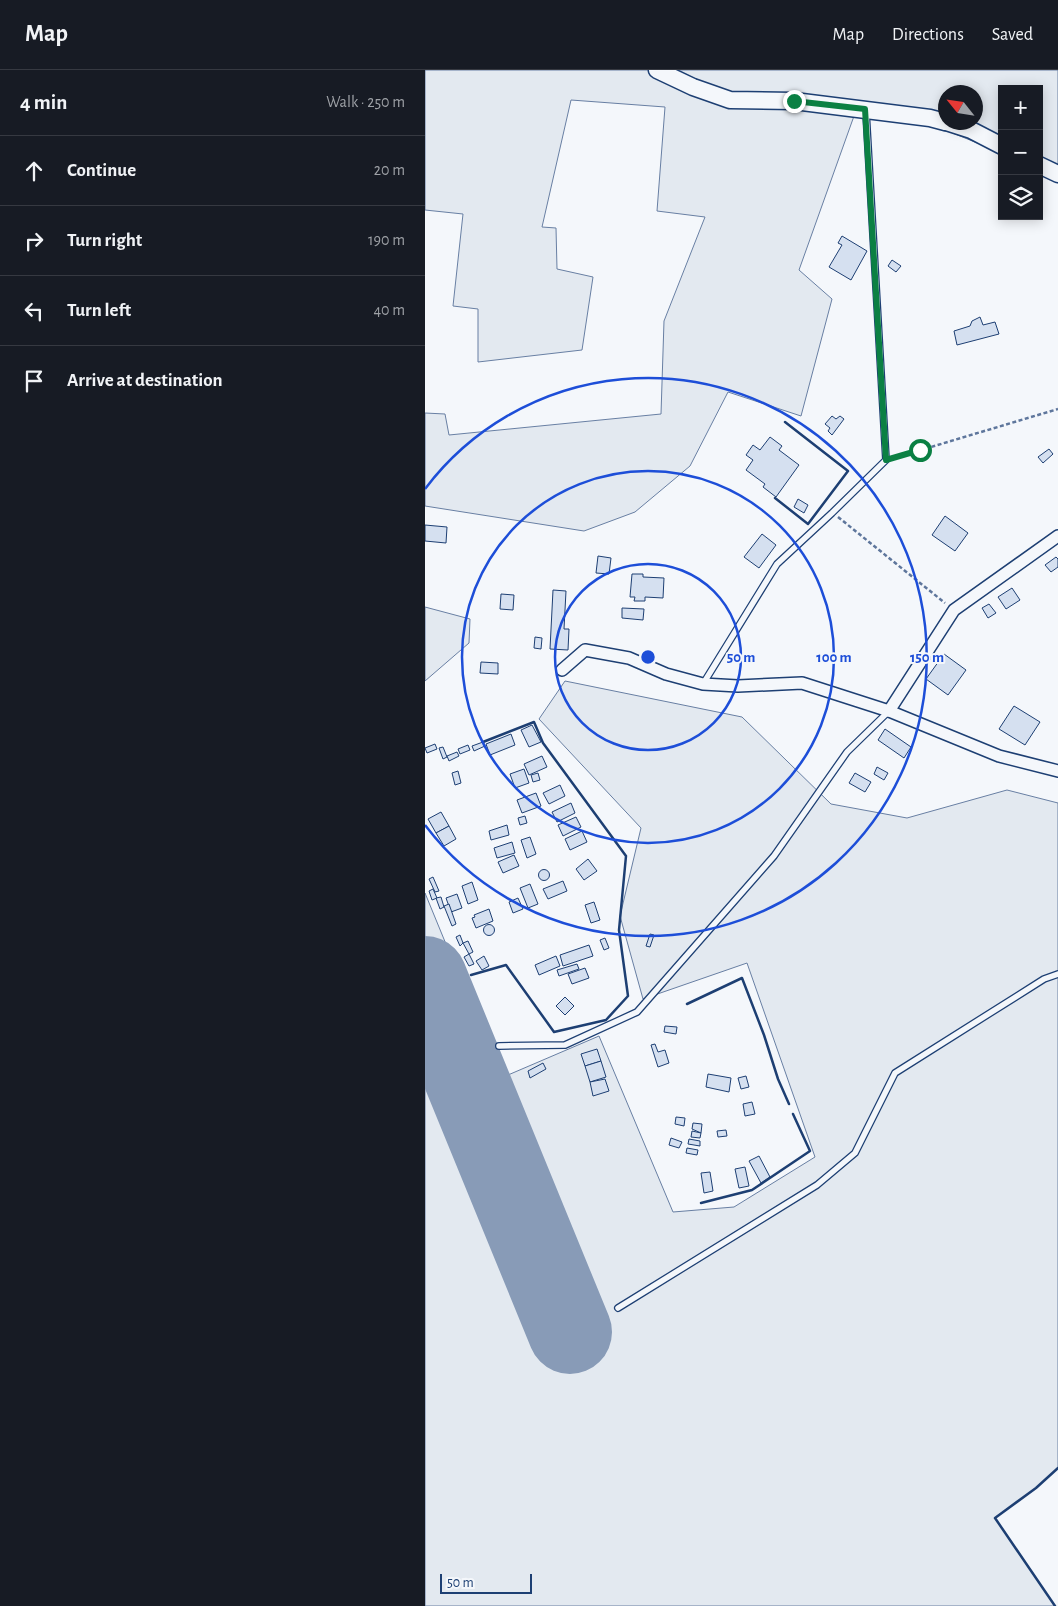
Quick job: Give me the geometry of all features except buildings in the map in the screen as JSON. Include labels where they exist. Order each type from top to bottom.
[{"type":"street","points":[[657,70],[693,87],[730,100],[794,101],[938,120]]},
{"type":"street","points":[[971,130],[998,144]]},
{"type":"street","points":[[1043,167],[1058,174]]},
{"type":"street","points":[[889,711],[954,610],[1058,536]]},
{"type":"street","points":[[562,670],[585,650],[629,658],[666,674],[703,684],[738,686],[802,683],[889,711],[999,756],[1058,772]]},
{"type":"lane","points":[[703,684],[777,564],[886,460],[865,109]]},
{"type":"lane","points":[[499,1046],[565,1045],[637,1012],[774,856],[847,752],[889,711]]},
{"type":"lane","points":[[617,1308],[817,1185],[855,1153],[895,1073],[1044,979],[1058,974]]},
{"type":"path","points":[[886,460],[1058,409]]},
{"type":"path","points":[[832,513],[954,610]]},
{"type":"shaded area","points":[[425,70],[1058,70],[1058,183],[1043,175],[1043,85],[998,85],[998,151],[945,130],[983,130],[983,85],[938,85],[938,127],[923,121],[854,116],[799,270],[832,299],[801,416],[728,392],[690,466],[635,512],[584,531],[425,506],[425,413],[445,414],[449,435],[661,414],[664,321],[705,217],[657,211],[665,107],[571,100],[542,227],[556,228],[557,269],[593,277],[582,350],[478,362],[478,309],[453,306],[463,214],[425,210]]},
{"type":"shaded area","points":[[425,607],[470,619],[469,643],[425,681]]},
{"type":"shaded area","points":[[565,681],[742,717],[831,804],[907,818],[1007,790],[1058,803],[1058,1468],[1036,1488],[995,1518],[1055,1606],[425,1606],[425,893],[501,1078],[599,1036],[673,1212],[734,1207],[815,1157],[747,963],[643,999],[620,916],[641,828],[539,719]]},
{"type":"runway","points":[[425,978],[570,1332]]},
{"type":"wall","points":[[775,498],[808,524],[848,471],[785,422]]},
{"type":"wall","points":[[471,975],[506,965],[554,1032],[606,1020],[628,996],[619,930],[626,856],[543,743],[534,722],[483,742]]},
{"type":"wall","points":[[687,1004],[742,978],[764,1035],[778,1079],[789,1104]]},
{"type":"wall","points":[[701,1203],[752,1190],[810,1151],[793,1114]]},
{"type":"wall","points":[[1055,1606],[995,1518],[1036,1488],[1058,1468]]},
{"type":"route","points":[[794,101],[865,109],[886,460],[920,450]]}]
